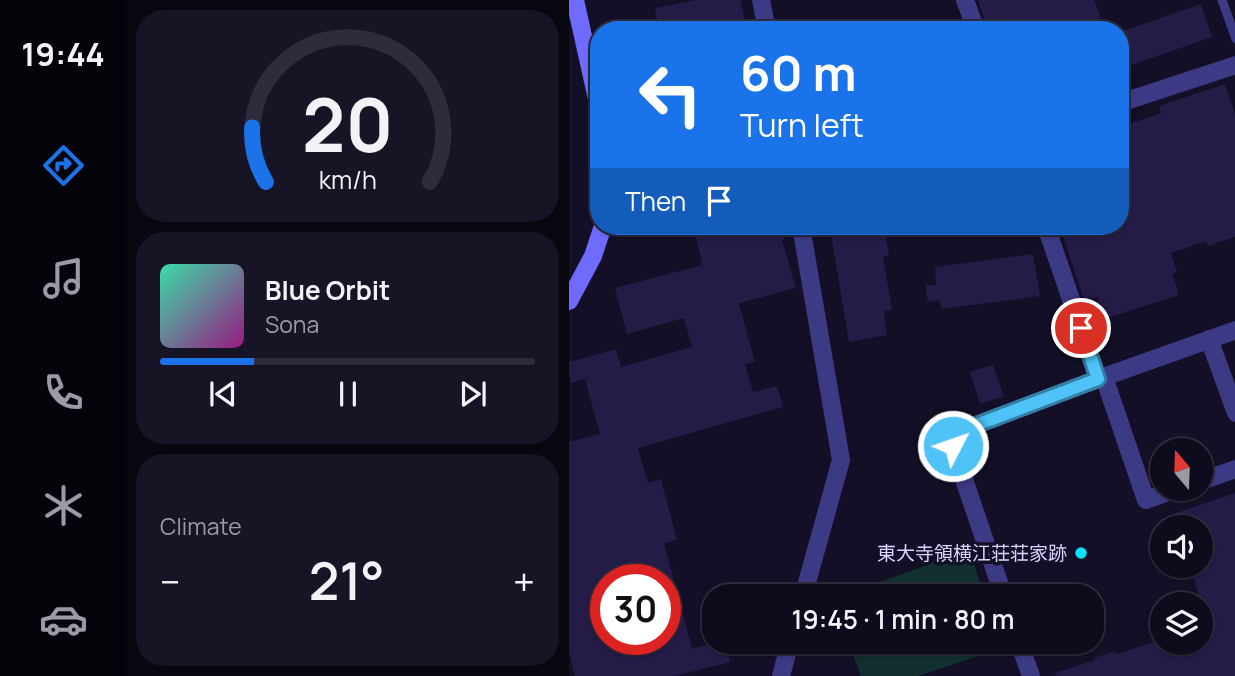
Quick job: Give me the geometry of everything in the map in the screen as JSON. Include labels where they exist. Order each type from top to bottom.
[{"type":"street","points":[[575,0],[590,68]]},
{"type":"street","points":[[761,0],[765,21]]},
{"type":"street","points":[[965,0],[973,21]]},
{"type":"street","points":[[1129,100],[1235,65]]},
{"type":"street","points":[[569,301],[584,277],[600,235]]},
{"type":"street","points":[[803,235],[841,460],[807,584]]},
{"type":"street","points":[[1049,235],[1146,500],[1150,499]]},
{"type":"street","points":[[1000,584],[953,446],[963,430],[1235,330]]},
{"type":"street","points":[[1209,339],[1235,412]]},
{"type":"street","points":[[1213,477],[1235,469]]},
{"type":"street","points":[[781,676],[787,654]]},
{"type":"street","points":[[1023,654],[1031,676]]},
{"type":"lane","points":[[1222,0],[1235,39]]},
{"type":"green space","points":[[969,550],[981,584],[874,584]]},
{"type":"green space","points":[[853,654],[984,654],[918,676],[861,676]]},
{"type":"building","points":[[696,0],[741,0],[745,21],[657,21],[655,8]]},
{"type":"building","points":[[978,0],[1094,0],[1101,18],[1093,21],[985,21]]},
{"type":"building","points":[[1201,4],[1212,37],[1129,66],[1129,29]]},
{"type":"building","points":[[1225,84],[1235,114],[1235,237],[1208,246],[1206,241],[1171,253],[1177,272],[1172,274],[1179,295],[1104,319],[1097,297],[1084,301],[1063,235],[1129,235],[1129,124],[1161,113],[1159,106]]},
{"type":"building","points":[[696,235],[783,235],[796,288],[739,303],[755,362],[745,364],[753,392],[777,386],[783,407],[638,448],[648,483],[661,479],[677,540],[664,543],[670,564],[590,564],[590,655],[681,655],[681,607],[692,649],[702,646],[702,654],[728,654],[730,662],[675,676],[575,676],[569,652],[569,442],[600,434],[585,379],[571,383],[569,362],[616,349],[621,367],[692,347],[684,318],[627,334],[615,288],[702,265]]},
{"type":"building","points":[[831,235],[886,235],[889,256],[883,257],[892,310],[884,311],[887,335],[849,342]]},
{"type":"building","points":[[1033,254],[1040,296],[942,309],[939,300],[928,302],[925,285],[936,285],[935,267]]},
{"type":"building","points":[[993,365],[1004,396],[980,404],[970,372]]},
{"type":"building","points":[[1235,493],[1235,676],[1056,676],[1055,673],[1095,660],[1094,658],[1150,643],[1150,655],[1213,655],[1213,592],[1198,592],[1193,578],[1213,578],[1213,515],[1173,514]]},
{"type":"place","name":"東大寺領横江荘荘家跡","points":[[1081,553]]},
{"type":"route","points":[[953,446],[963,430],[1098,379],[1081,328]]}]
